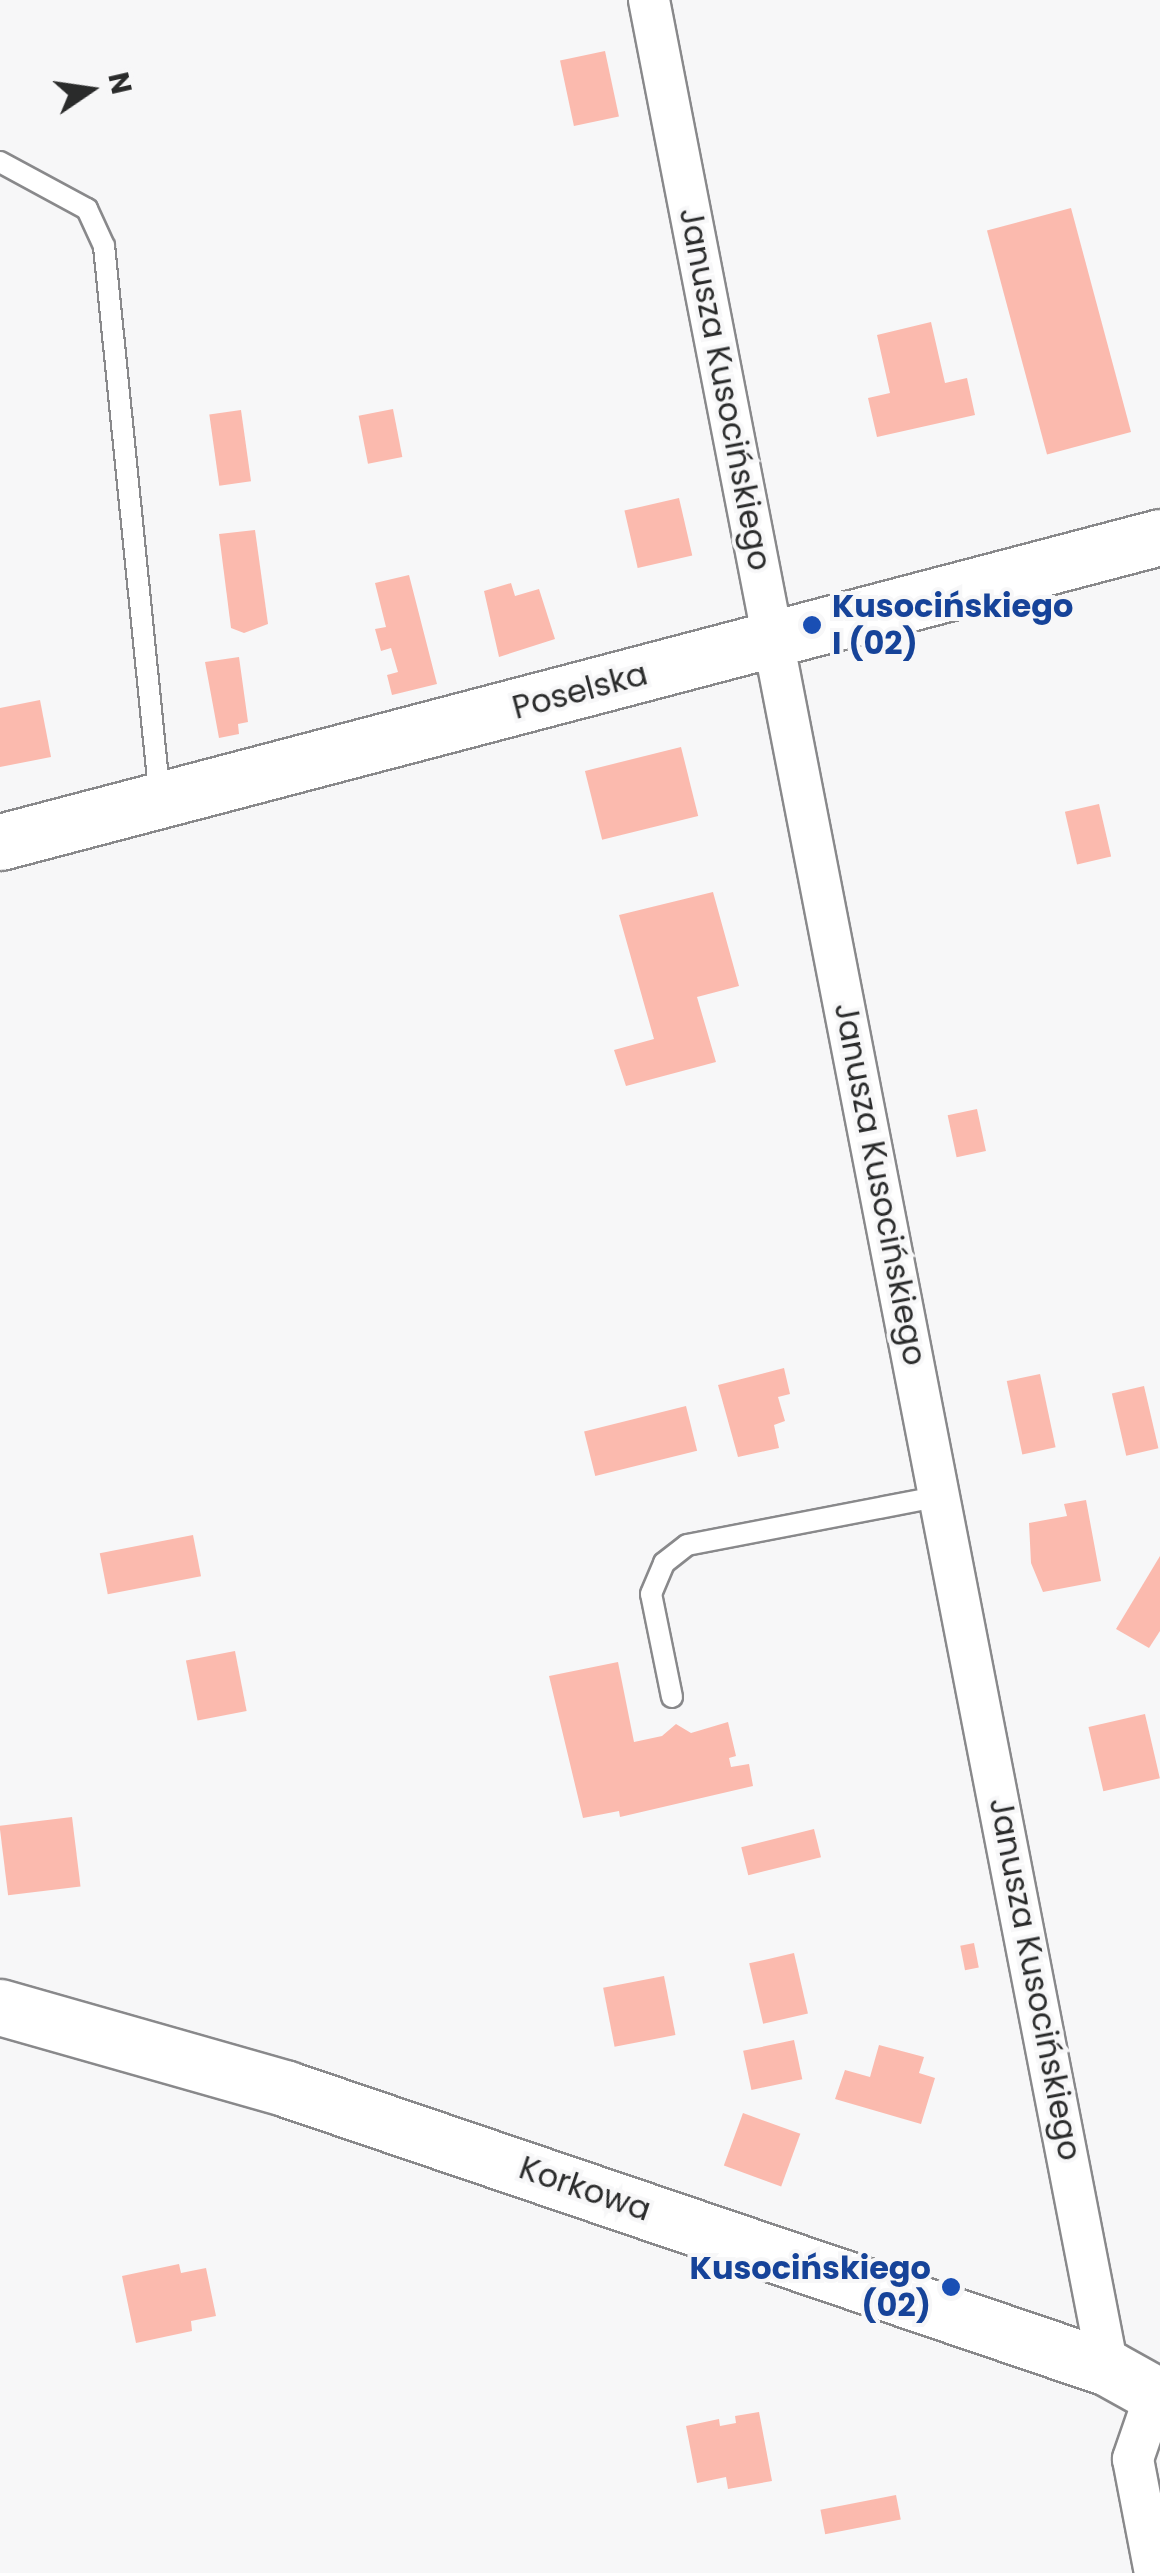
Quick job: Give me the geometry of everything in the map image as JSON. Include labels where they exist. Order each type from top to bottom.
[{"type":"street","name":"Janusza Kusocińskiego","points":[[649,0],[1108,2368]]},
{"type":"street","name":"Poselska","points":[[0,842],[1160,537]]},
{"type":"street","name":"Korkowa","points":[[0,2007],[286,2088],[1108,2368],[1158,2396]]},
{"type":"street","points":[[1155,2573],[1133,2459],[1158,2396]]},
{"type":"lane","points":[[0,162],[87,209],[104,246],[160,800]]},
{"type":"lane","points":[[672,1696],[652,1594],[664,1563],[688,1545],[941,1496]]},
{"type":"building","points":[[605,51],[619,117],[574,126],[560,61]]},
{"type":"building","points":[[1071,208],[1131,432],[1047,455],[987,231]]},
{"type":"building","points":[[931,322],[945,383],[967,378],[975,415],[877,437],[868,398],[890,393],[877,335]]},
{"type":"building","points":[[393,409],[402,457],[368,464],[359,416]]},
{"type":"building","points":[[241,410],[251,481],[219,486],[209,414]]},
{"type":"building","points":[[679,498],[692,555],[638,568],[624,511]]},
{"type":"building","points":[[255,530],[268,624],[244,633],[231,628],[219,534]]},
{"type":"building","points":[[409,575],[437,684],[392,695],[387,675],[398,672],[391,648],[381,651],[375,629],[386,627],[375,583]]},
{"type":"building","points":[[511,583],[515,596],[539,589],[555,639],[499,657],[484,591]]},
{"type":"building","points":[[239,657],[248,722],[238,724],[239,734],[219,738],[205,662]]},
{"type":"building","points":[[40,700],[51,757],[0,767],[0,708]]},
{"type":"building","points":[[681,747],[698,816],[602,840],[585,771]]},
{"type":"building","points":[[1099,804],[1111,857],[1077,864],[1065,812]]},
{"type":"building","points":[[713,892],[739,986],[697,997],[716,1062],[626,1086],[614,1050],[654,1039],[619,915]]},
{"type":"building","points":[[977,1109],[986,1151],[957,1157],[948,1115]]},
{"type":"building","points":[[784,1368],[790,1394],[778,1397],[785,1421],[774,1425],[779,1448],[738,1457],[718,1385]]},
{"type":"building","points":[[1040,1374],[1056,1447],[1022,1454],[1007,1381]]},
{"type":"building","points":[[1144,1386],[1158,1448],[1126,1456],[1112,1393]]},
{"type":"building","points":[[686,1406],[697,1451],[595,1476],[584,1431]]},
{"type":"building","points":[[1086,1500],[1101,1581],[1043,1592],[1031,1563],[1029,1523],[1067,1516],[1064,1504]]},
{"type":"building","points":[[193,1535],[201,1576],[108,1594],[100,1553]]},
{"type":"building","points":[[1160,1556],[1160,1631],[1149,1648],[1116,1629]]},
{"type":"building","points":[[235,1651],[247,1711],[198,1720],[186,1661]]},
{"type":"building","points":[[618,1662],[634,1742],[662,1736],[676,1724],[691,1733],[728,1722],[736,1756],[729,1758],[731,1767],[749,1764],[753,1786],[620,1817],[619,1811],[583,1818],[549,1676]]},
{"type":"building","points":[[1145,1714],[1160,1778],[1103,1791],[1088,1727]]},
{"type":"building","points":[[72,1817],[81,1886],[8,1895],[0,1826]]},
{"type":"building","points":[[814,1829],[821,1857],[748,1875],[741,1847]]},
{"type":"building","points":[[974,1943],[979,1968],[965,1970],[960,1946]]},
{"type":"building","points":[[794,1953],[808,2013],[763,2024],[749,1963]]},
{"type":"building","points":[[664,1976],[675,2035],[615,2047],[603,1988]]},
{"type":"building","points":[[794,2040],[802,2079],[751,2090],[743,2051]]},
{"type":"building","points":[[879,2045],[924,2057],[919,2073],[935,2078],[921,2124],[835,2099],[845,2070],[870,2077]]},
{"type":"building","points":[[743,2113],[800,2134],[781,2186],[724,2166]]},
{"type":"building","points":[[179,2264],[181,2273],[206,2268],[216,2316],[191,2321],[192,2331],[136,2343],[122,2276]]},
{"type":"building","points":[[759,2412],[772,2481],[728,2489],[726,2477],[697,2483],[686,2426],[719,2419],[720,2426],[736,2423],[735,2416]]},
{"type":"building","points":[[896,2495],[901,2520],[825,2534],[820,2510]]},
{"type":"place","name":"Kusocińskiego I (02)","points":[[812,625]]},
{"type":"place","name":"Kusocińskiego (02)","points":[[951,2287]]}]
